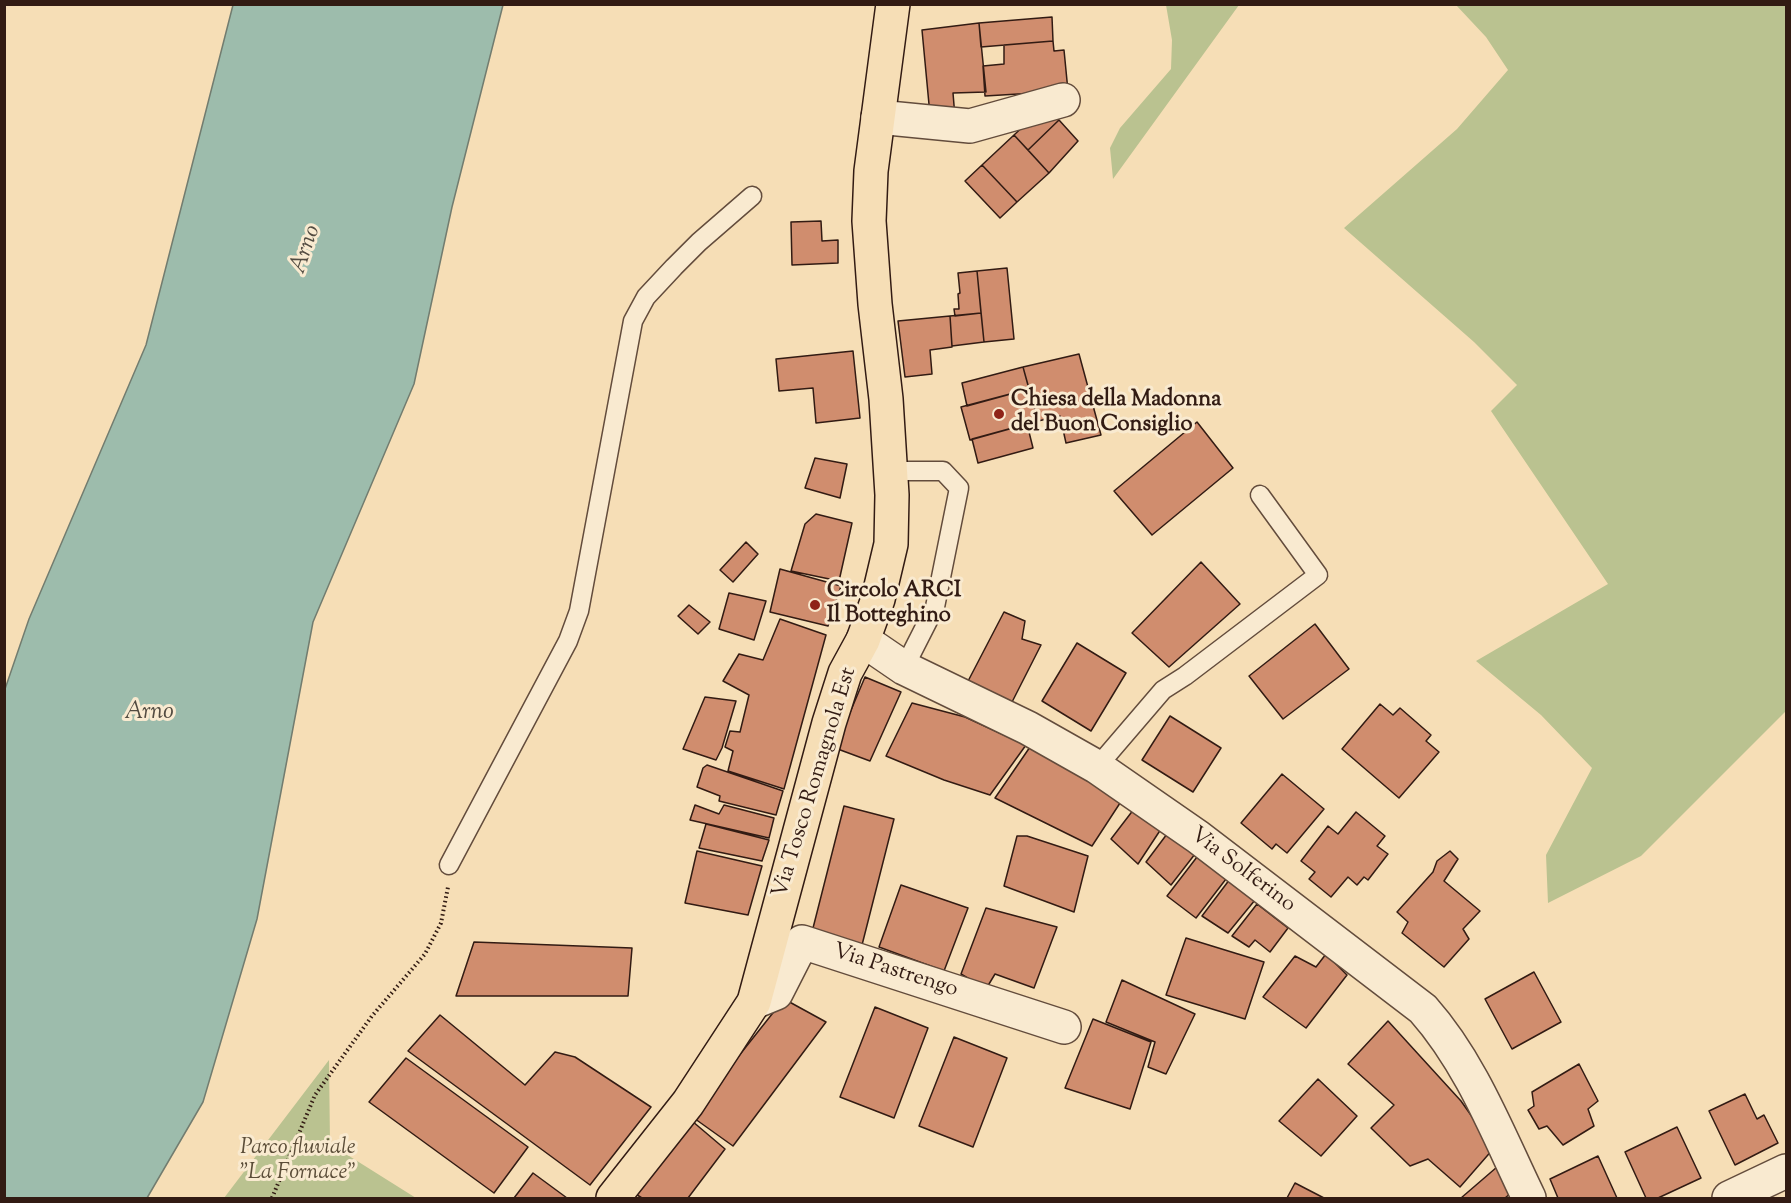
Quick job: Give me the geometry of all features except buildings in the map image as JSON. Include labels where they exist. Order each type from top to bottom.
[{"type":"main road","name":"Via Tosco Romagnola Est","points":[[613,1198],[688,1103],[754,1002],[829,723],[845,673],[863,640],[878,599],[891,544],[891,471],[869,221],[871,171],[893,4]]},
{"type":"street","points":[[878,117],[970,126],[1063,100]]},
{"type":"street","name":"Via Solferino","points":[[863,640],[904,668],[1028,728],[1097,767],[1198,837],[1423,1009],[1458,1055],[1529,1198]]},
{"type":"street","name":"Via Pastrengo","points":[[754,1002],[776,993],[802,942],[1064,1027]]},
{"type":"street","points":[[1729,1198],[1786,1171]]},
{"type":"lane","points":[[449,865],[568,641],[579,611],[633,321],[646,297],[674,267],[752,196]]},
{"type":"lane","points":[[891,471],[943,471],[958,488],[935,607],[904,668]]},
{"type":"lane","points":[[1097,767],[1163,690],[1185,676],[1318,575],[1260,495]]},
{"type":"path","points":[[272,1198],[315,1095],[372,1016],[425,954],[441,923],[448,891],[449,865]]},
{"type":"green space","points":[[1166,5],[1239,5],[1113,179],[1110,148],[1120,128],[1171,69],[1172,40]]},
{"type":"green space","points":[[1456,5],[1786,5],[1786,711],[1641,856],[1548,903],[1546,855],[1592,768],[1541,715],[1476,661],[1608,584],[1491,411],[1517,385],[1474,342],[1344,228],[1457,129],[1508,70],[1486,37]]},
{"type":"green space","name":"Parco fluviale \"La Fornace\"","points":[[329,1060],[330,1144],[416,1198],[224,1198]]},
{"type":"water","name":"Arno","points":[[233,5],[503,5],[452,207],[414,384],[313,622],[257,919],[203,1102],[147,1198],[5,1198],[5,689],[29,619],[146,345]]},
{"type":"place","name":"Chiesa della Madonna del Buon Consiglio","points":[[999,414]]},
{"type":"place","name":"Circolo ARCI Il Botteghino","points":[[815,605]]}]
